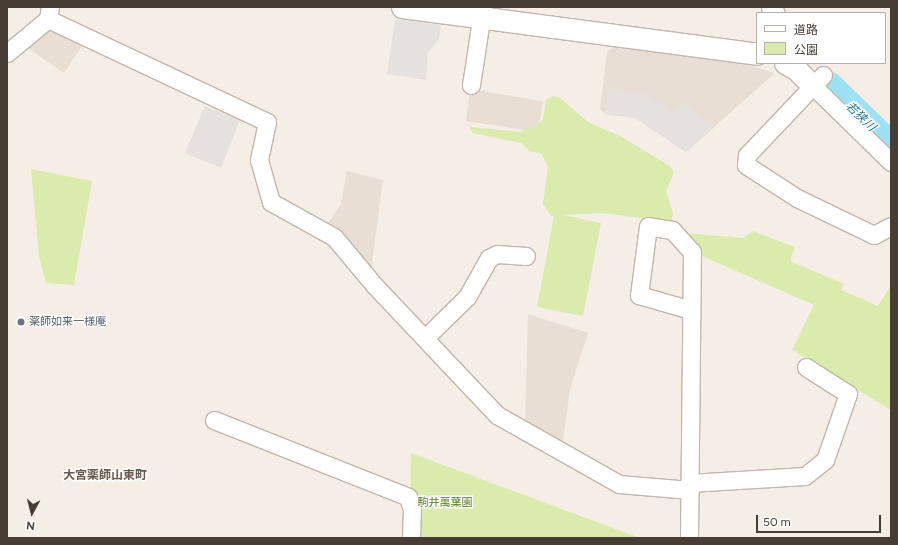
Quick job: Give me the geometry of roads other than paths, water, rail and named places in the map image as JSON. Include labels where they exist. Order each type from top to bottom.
[{"type":"street","points":[[402,7],[482,12],[756,54]]},
{"type":"street","points":[[471,85],[482,12]]},
{"type":"street","points":[[7,53],[49,13],[266,122],[259,160],[271,202],[334,237],[375,286],[426,338],[497,415],[544,443],[619,484],[689,486],[805,476],[825,460],[848,394],[806,367]]},
{"type":"street","points":[[787,64],[796,69],[819,76],[850,111],[881,142],[891,162]]},
{"type":"street","points":[[819,76],[747,155],[746,165],[797,198],[874,235],[891,226]]},
{"type":"street","points":[[689,538],[692,252],[672,230],[648,226],[639,295],[691,310]]},
{"type":"street","points":[[426,338],[467,297],[489,258],[497,254],[526,256]]},
{"type":"street","points":[[214,420],[408,497],[412,510],[411,538]]},
{"type":"waterway","name":"若狭川","points":[[829,87],[891,147]]},
{"type":"place","name":"薬師如来一様庵","points":[[21,322]]},
{"type":"district","name":"大宮薬師山東町","points":[[105,476]]},
{"type":"park label","name":"駒井萬葉園","points":[[445,503]]}]
